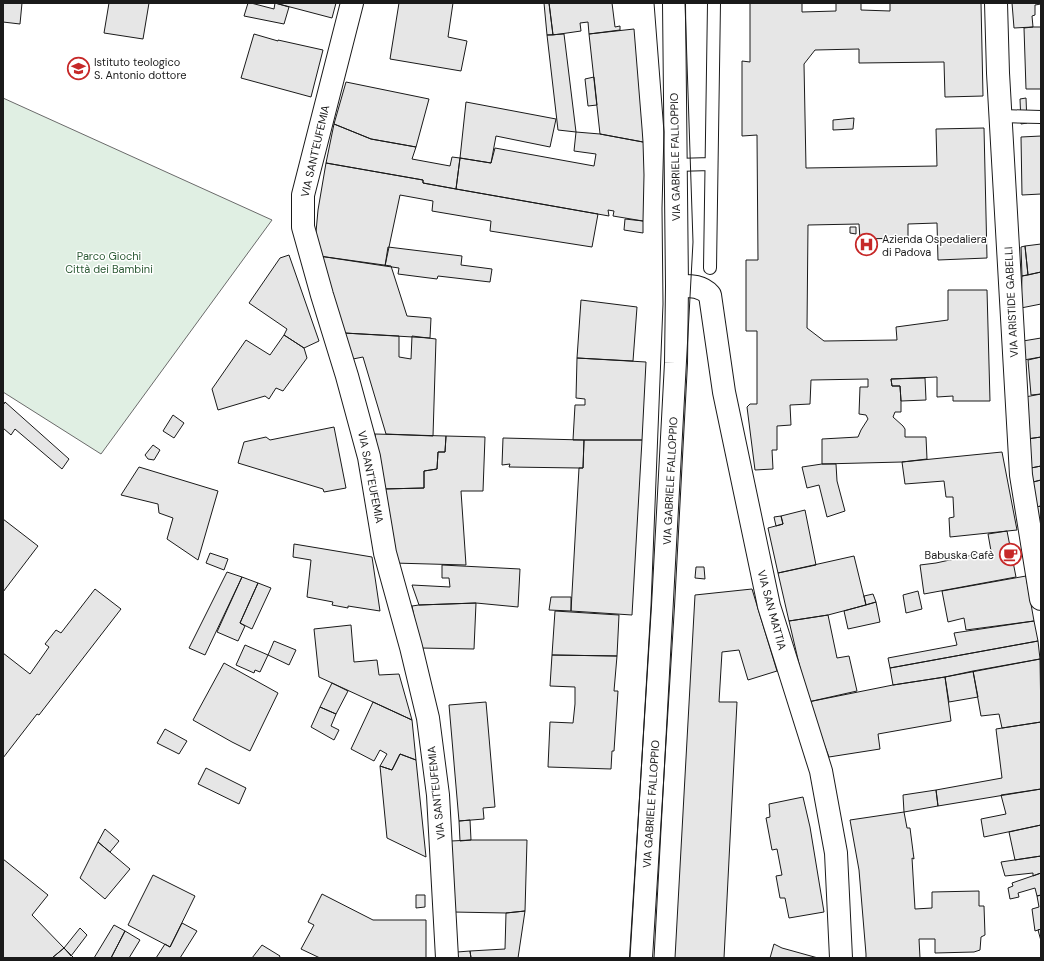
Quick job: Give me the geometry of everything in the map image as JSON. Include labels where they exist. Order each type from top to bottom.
[{"type":"street","name":"VIA SANT'EUFEMIA","points":[[352,3],[303,195],[303,227],[369,457],[385,554],[411,647],[428,718],[438,795],[447,958]]},
{"type":"street","name":"VIA GABRIELE FALLOPPIO","points":[[642,958],[676,363],[677,286],[674,3]]},
{"type":"street","name":"VIA ARISTIDE GABELLI","points":[[996,3],[1021,475],[1041,599]]},
{"type":"street","name":"VIA SAN MATTIA","points":[[677,286],[696,287],[706,290],[710,295],[724,392],[769,606],[820,771],[836,853],[841,958]]},
{"type":"lane","points":[[710,268],[714,3]]},
{"type":"lane","points":[[1001,116],[1041,117]]},
{"type":"lane","points":[[675,165],[711,164]]},
{"type":"green space","name":"Parco Giochi Città dei Bambini","points":[[3,98],[272,220],[101,454],[3,392]]},
{"type":"building","points":[[3,3],[22,3],[20,24],[3,22]]},
{"type":"building","points":[[109,3],[149,3],[143,39],[104,33]]},
{"type":"building","points":[[248,3],[274,9],[275,3],[289,7],[284,24],[244,16]]},
{"type":"building","points":[[275,3],[336,3],[332,18]]},
{"type":"building","points":[[399,3],[453,3],[448,37],[467,41],[461,71],[390,59]]},
{"type":"building","points":[[544,3],[549,3],[553,35],[547,35]]},
{"type":"building","points":[[549,3],[612,3],[615,27],[620,26],[620,30],[589,34],[588,22],[580,23],[581,31],[553,35]]},
{"type":"building","points":[[750,3],[802,3],[802,12],[836,11],[836,3],[861,3],[861,10],[890,11],[890,3],[981,3],[983,96],[945,97],[944,62],[859,63],[859,49],[815,50],[804,64],[806,168],[937,166],[936,129],[984,128],[987,258],[938,260],[937,223],[908,224],[908,238],[860,239],[859,224],[808,225],[807,328],[824,341],[897,340],[896,327],[948,320],[948,290],[987,290],[990,401],[953,401],[953,396],[937,397],[937,377],[891,379],[892,386],[900,386],[901,401],[901,412],[895,412],[893,417],[905,429],[905,437],[926,437],[927,459],[902,462],[822,464],[822,439],[858,437],[868,419],[866,415],[859,414],[860,387],[868,387],[868,379],[811,380],[810,404],[790,405],[791,425],[777,426],[777,450],[772,450],[773,469],[755,470],[747,407],[750,404],[757,404],[757,331],[746,331],[746,260],[758,260],[757,135],[742,136],[742,61],[750,62]]},
{"type":"building","points":[[1012,3],[1041,3],[1035,5],[1035,15],[1032,16],[1033,27],[1014,28]]},
{"type":"building","points":[[1041,27],[1041,89],[1026,89],[1024,28]]},
{"type":"building","points":[[634,29],[643,142],[600,134],[589,34]]},
{"type":"building","points":[[254,34],[278,41],[323,50],[311,97],[241,78]]},
{"type":"building","points":[[564,34],[576,132],[558,130],[547,35]]},
{"type":"building","points":[[594,77],[597,105],[588,106],[585,79]]},
{"type":"building","points":[[346,82],[429,99],[416,147],[371,139],[334,124]]},
{"type":"building","points":[[1026,98],[1027,123],[1021,124],[1020,99]]},
{"type":"building","points":[[466,102],[556,119],[550,147],[496,136],[491,163],[460,158]]},
{"type":"building","points":[[854,118],[853,129],[833,130],[833,120]]},
{"type":"building","points":[[334,124],[371,139],[416,147],[412,159],[450,166],[452,157],[460,158],[456,189],[423,183],[423,180],[326,163]]},
{"type":"building","points":[[576,132],[600,134],[643,142],[643,221],[613,216],[614,211],[608,210],[609,216],[456,189],[460,158],[491,163],[495,148],[594,166],[596,154],[574,151]]},
{"type":"building","points":[[1041,136],[1041,194],[1022,195],[1021,137]]},
{"type":"building","points":[[326,163],[423,180],[423,183],[598,214],[592,247],[490,231],[491,221],[432,211],[433,201],[400,195],[385,266],[319,256],[315,243],[318,210]]},
{"type":"building","points":[[625,219],[643,221],[643,233],[624,230]]},
{"type":"building","points":[[850,227],[856,227],[856,234],[850,233]]},
{"type":"building","points":[[1041,244],[1041,272],[1028,275],[1025,246]]},
{"type":"building","points":[[1025,246],[1028,275],[1022,276],[1021,247]]},
{"type":"building","points":[[388,247],[462,256],[461,265],[492,269],[490,282],[438,276],[437,279],[398,274],[399,268],[385,266]]},
{"type":"building","points":[[289,255],[319,341],[304,348],[284,335],[287,329],[249,303],[280,258]]},
{"type":"building","points":[[319,256],[391,266],[407,316],[431,318],[430,338],[344,333]]},
{"type":"building","points":[[1041,272],[1041,304],[1021,308],[1022,276]]},
{"type":"building","points":[[581,300],[637,307],[633,361],[577,358]]},
{"type":"building","points":[[344,333],[399,336],[399,357],[411,359],[412,336],[436,339],[433,436],[386,434],[363,357],[353,359]]},
{"type":"building","points":[[284,335],[304,348],[307,358],[283,391],[276,388],[269,399],[265,396],[218,410],[212,389],[246,340],[270,355]]},
{"type":"building","points":[[1041,338],[1041,357],[1018,361],[1017,342]]},
{"type":"building","points":[[1041,357],[1041,394],[1031,395],[1028,360]]},
{"type":"building","points":[[577,358],[646,362],[642,440],[573,440],[575,405],[585,405],[585,399],[576,398]]},
{"type":"building","points":[[925,378],[926,400],[901,401],[900,386],[892,386],[891,379]]},
{"type":"building","points":[[1041,394],[1041,437],[1027,439],[1020,398]]},
{"type":"building","points":[[5,402],[69,459],[62,469],[15,429],[11,435],[3,428],[3,403],[4,404]]},
{"type":"building","points":[[173,415],[184,423],[174,438],[163,431]]},
{"type":"building","points":[[334,427],[346,488],[324,492],[323,489],[238,463],[244,442],[266,437],[270,440]]},
{"type":"building","points":[[375,434],[446,436],[445,452],[438,452],[437,469],[424,471],[424,488],[383,489]]},
{"type":"building","points":[[446,436],[485,437],[483,491],[461,491],[466,565],[393,563],[383,489],[424,488],[424,471],[437,469],[438,452],[445,452]]},
{"type":"building","points":[[1041,437],[1041,466],[1031,468],[1027,439]]},
{"type":"building","points":[[503,438],[584,440],[583,468],[509,467],[510,464],[502,465]]},
{"type":"building","points":[[584,440],[642,440],[632,615],[571,611],[579,468],[583,468]]},
{"type":"building","points":[[153,445],[160,450],[154,460],[148,459],[145,455]]},
{"type":"building","points":[[1002,452],[1017,530],[950,537],[949,518],[954,517],[953,497],[946,497],[944,481],[905,484],[902,462]]},
{"type":"building","points":[[822,464],[836,464],[837,481],[845,511],[827,517],[819,485],[807,488],[802,467]]},
{"type":"building","points":[[1041,466],[1041,480],[1033,482],[1031,468]]},
{"type":"building","points":[[139,467],[218,491],[198,560],[167,539],[173,518],[159,513],[158,504],[121,495]]},
{"type":"building","points":[[1041,480],[1041,506],[1036,507],[1033,482]]},
{"type":"building","points":[[1041,506],[1041,528],[1039,528],[1036,507]]},
{"type":"building","points":[[805,510],[816,565],[778,573],[768,528],[783,524],[781,516]]},
{"type":"building","points":[[781,516],[783,524],[776,526],[774,517]]},
{"type":"building","points":[[3,519],[38,546],[3,592]]},
{"type":"building","points":[[1007,531],[1016,577],[924,594],[920,565],[991,551],[988,534]]},
{"type":"building","points":[[294,544],[372,557],[380,611],[332,605],[333,602],[307,597],[311,560],[293,557]]},
{"type":"building","points":[[210,553],[228,559],[224,570],[206,563]]},
{"type":"building","points":[[854,556],[866,605],[828,615],[789,621],[778,573]]},
{"type":"building","points":[[442,565],[520,569],[518,607],[476,603],[419,605],[412,585],[450,587],[449,578],[442,578]]},
{"type":"building","points":[[696,567],[704,567],[705,579],[695,578]]},
{"type":"building","points":[[227,572],[242,577],[205,655],[189,648]]},
{"type":"building","points":[[1026,576],[1034,621],[966,630],[964,618],[948,622],[942,591]]},
{"type":"building","points":[[242,577],[258,583],[240,623],[245,626],[238,641],[217,632]]},
{"type":"building","points":[[258,583],[271,588],[252,629],[240,623]]},
{"type":"building","points":[[95,589],[121,609],[39,715],[37,714],[3,758],[3,653],[30,674],[49,647],[45,644],[56,630],[61,633]]},
{"type":"building","points":[[752,589],[777,671],[748,680],[739,650],[722,652],[719,702],[737,702],[724,958],[675,958],[695,595]]},
{"type":"building","points":[[918,591],[922,609],[906,613],[903,595]]},
{"type":"building","points":[[873,594],[876,602],[866,605],[864,596]]},
{"type":"building","points":[[551,597],[571,597],[571,611],[549,610]]},
{"type":"building","points":[[876,602],[880,622],[848,629],[844,611]]},
{"type":"building","points":[[476,603],[474,649],[420,648],[412,606]]},
{"type":"building","points":[[555,611],[619,615],[617,656],[552,655]]},
{"type":"building","points":[[828,615],[837,658],[849,656],[857,691],[808,702],[789,621]]},
{"type":"building","points":[[1034,621],[1038,641],[890,668],[888,658],[957,645],[954,633]]},
{"type":"building","points":[[351,625],[354,662],[377,660],[379,675],[399,674],[412,720],[319,677],[314,629]]},
{"type":"building","points":[[274,641],[296,650],[289,665],[268,655]]},
{"type":"building","points":[[1038,641],[1040,659],[893,685],[890,668]]},
{"type":"building","points":[[245,645],[268,655],[260,672],[255,670],[254,673],[236,665]]},
{"type":"building","points":[[552,655],[617,656],[614,691],[618,691],[614,751],[612,751],[611,769],[548,767],[550,722],[573,723],[575,704],[575,687],[550,686]]},
{"type":"building","points":[[1040,659],[1041,722],[1002,728],[999,714],[981,716],[973,671]]},
{"type":"building","points":[[224,663],[278,693],[250,751],[193,720]]},
{"type":"building","points":[[973,671],[978,697],[949,702],[945,677]]},
{"type":"building","points":[[945,677],[951,721],[878,734],[880,749],[829,757],[808,702],[893,685]]},
{"type":"building","points":[[332,683],[348,691],[336,714],[320,707]]},
{"type":"building","points":[[373,702],[412,720],[416,760],[400,754],[392,770],[380,766],[387,754],[380,750],[374,761],[351,749]]},
{"type":"building","points":[[486,702],[495,807],[483,808],[484,819],[459,821],[449,705]]},
{"type":"building","points":[[320,707],[336,714],[331,726],[339,730],[334,740],[311,727]]},
{"type":"building","points":[[1041,722],[1041,789],[938,806],[936,790],[1002,778],[996,729]]},
{"type":"building","points":[[165,729],[187,741],[179,754],[157,743]]},
{"type":"building","points":[[400,754],[416,760],[426,857],[387,838],[380,766],[392,770]]},
{"type":"building","points":[[206,768],[246,788],[239,804],[198,784]]},
{"type":"building","points":[[1041,789],[1041,825],[984,837],[981,819],[1006,814],[1001,795]]},
{"type":"building","points":[[936,790],[938,806],[904,812],[903,795]]},
{"type":"building","points":[[803,797],[810,827],[824,912],[789,918],[785,898],[780,898],[776,876],[782,875],[777,849],[772,850],[766,818],[770,817],[769,804]]},
{"type":"building","points":[[904,812],[907,828],[910,828],[914,859],[912,858],[915,909],[932,908],[932,892],[979,891],[979,906],[984,906],[985,935],[981,937],[980,950],[974,952],[935,953],[935,939],[919,939],[920,958],[866,958],[859,870],[850,820]]},
{"type":"building","points":[[470,820],[471,840],[460,841],[459,821]]},
{"type":"building","points":[[1041,825],[1041,856],[1015,860],[1009,832]]},
{"type":"building","points":[[105,829],[119,841],[110,852],[98,842]]},
{"type":"building","points":[[527,840],[525,911],[506,913],[453,912],[451,841]]},
{"type":"building","points":[[98,842],[130,869],[105,899],[80,878]]},
{"type":"building","points":[[1041,856],[1041,873],[1033,876],[1033,873],[1005,876],[1001,862]]},
{"type":"building","points":[[3,859],[48,895],[32,915],[64,948],[52,958],[3,958]]},
{"type":"building","points":[[1041,873],[1041,895],[1037,896],[1035,888],[1018,893],[1019,897],[1010,899],[1008,888],[1013,886],[1012,883]]},
{"type":"building","points":[[153,875],[195,896],[170,947],[128,925]]},
{"type":"building","points":[[322,894],[373,920],[426,920],[426,958],[320,958],[301,949],[314,925],[308,922]]},
{"type":"building","points":[[416,895],[425,895],[425,907],[416,908]]},
{"type":"building","points":[[1041,895],[1041,929],[1035,931],[1032,909],[1039,907],[1037,896]]},
{"type":"building","points":[[525,911],[518,958],[471,958],[470,951],[505,949],[506,913]]},
{"type":"building","points":[[182,923],[197,931],[180,958],[156,958],[165,944],[170,947]]},
{"type":"building","points":[[114,925],[125,931],[111,958],[94,958]]},
{"type":"building","points":[[80,928],[87,935],[71,956],[64,948]]},
{"type":"building","points":[[1041,929],[1041,941],[1038,930]]},
{"type":"building","points":[[125,931],[140,940],[129,958],[111,958]]},
{"type":"building","points":[[774,944],[782,948],[818,958],[770,958]]},
{"type":"building","points":[[262,945],[280,956],[279,958],[252,958]]},
{"type":"building","points":[[64,948],[74,958],[52,958]]},
{"type":"building","points":[[470,951],[471,958],[457,958],[457,952]]},
{"type":"tram line","points":[[630,958],[651,606],[663,304],[662,208],[664,132],[654,3]]},
{"type":"tram line","points":[[654,958],[693,242],[685,3]]},
{"type":"place","name":"Istituto teologico S. Antonio dottore","points":[[78,68]]},
{"type":"place","name":"Azienda Ospedaliera di Padova","points":[[866,245]]},
{"type":"place","name":"Babuska Cafè","points":[[1010,555]]}]
